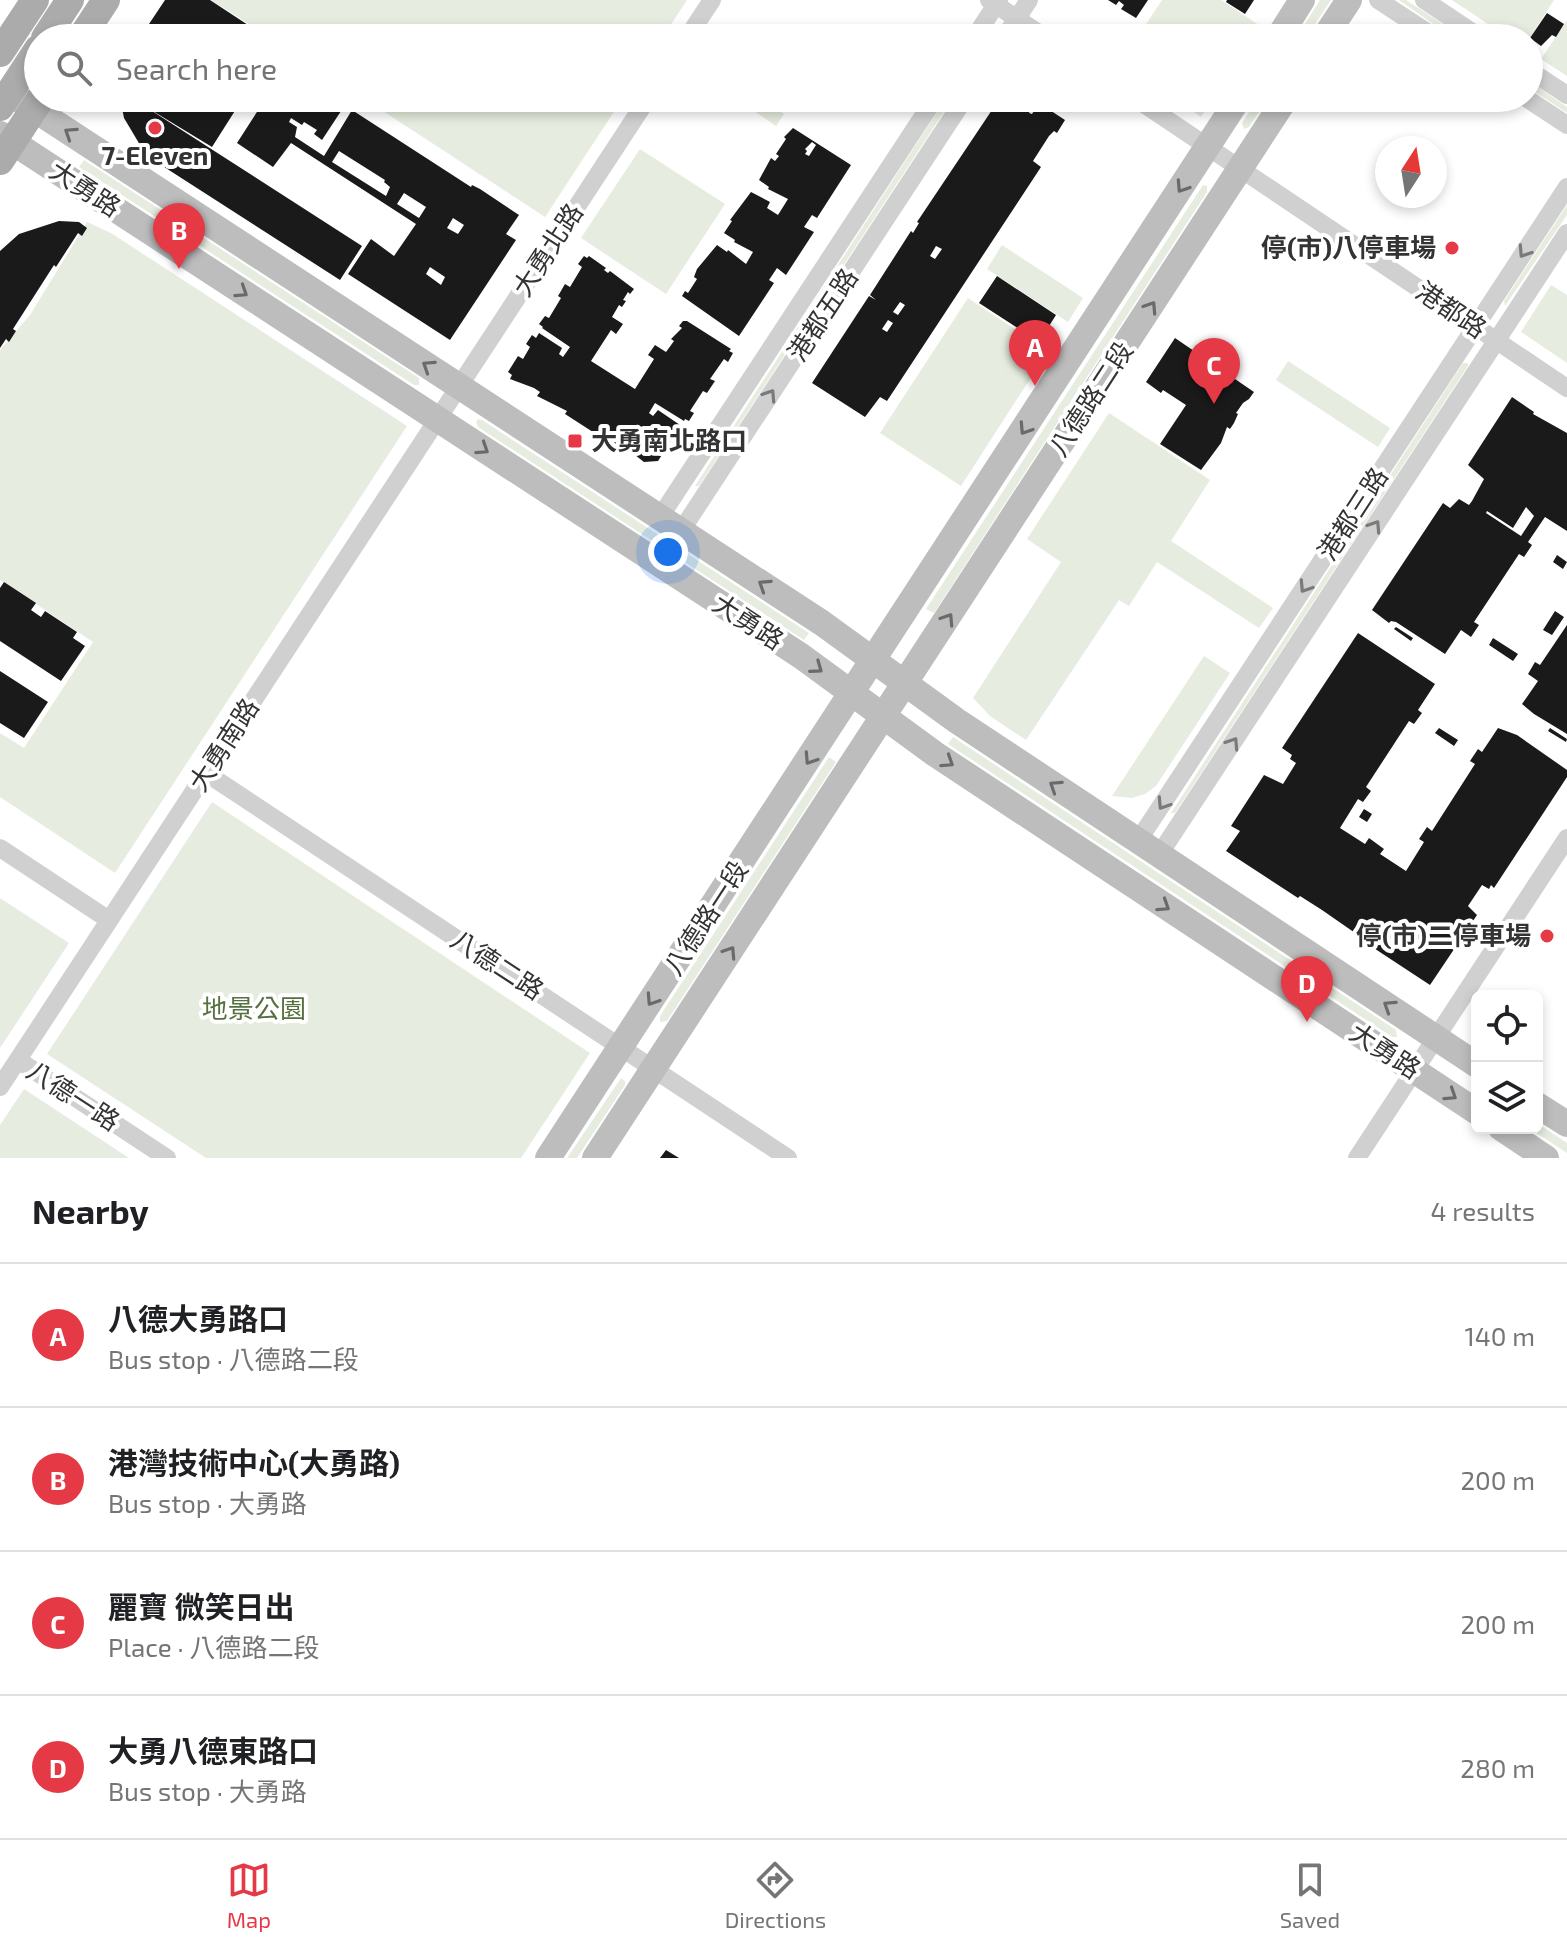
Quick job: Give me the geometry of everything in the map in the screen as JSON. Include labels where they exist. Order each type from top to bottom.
[{"type":"main road","points":[[0,53],[35,0]]},
{"type":"main road","points":[[54,24],[70,0]]},
{"type":"main road","points":[[90,24],[106,0]]},
{"type":"main road","points":[[3,96],[24,68]]},
{"type":"main road","points":[[4,146],[31,112]]},
{"type":"street","points":[[696,24],[712,0]]},
{"type":"street","points":[[1013,24],[1029,0]]},
{"type":"street","points":[[1287,24],[1302,0]]},
{"type":"street","points":[[1333,24],[1349,0]]},
{"type":"street","points":[[1378,0],[1415,24]]},
{"type":"street","points":[[1424,0],[1460,24]]},
{"type":"street","points":[[982,24],[995,1],[1026,24]]},
{"type":"street","points":[[1543,79],[1567,95]]},
{"type":"street","name":"大勇路","points":[[3,96],[24,101]]},
{"type":"street","points":[[1543,109],[1567,125]]},
{"type":"street","name":"大勇路","points":[[48,112],[801,656],[863,677],[895,700],[957,721],[1473,1062]]},
{"type":"street","name":"大勇北路","points":[[448,403],[639,112]]},
{"type":"street","name":"港都五路","points":[[671,524],[926,112]]},
{"type":"street","name":"港都五路","points":[[671,524],[955,112]]},
{"type":"street","name":"港都路","points":[[1156,112],[1567,388]]},
{"type":"street","name":"八德路二段","points":[[863,677],[1230,112]]},
{"type":"street","name":"八德路二段","points":[[895,700],[1277,112]]},
{"type":"street","name":"大勇路","points":[[4,146],[448,403],[671,524],[822,623],[863,677],[895,700],[935,754],[1471,1108]]},
{"type":"street","name":"港都三路","points":[[1149,848],[1475,327],[1567,187]]},
{"type":"street","name":"港都三路","points":[[1149,848],[1567,233]]},
{"type":"street","name":"大勇南路","points":[[0,1087],[448,403]]},
{"type":"street","name":"八德路一段","points":[[548,1158],[863,677]]},
{"type":"street","name":"八德路一段","points":[[595,1158],[895,700]]},
{"type":"street","name":"八德二路","points":[[206,773],[788,1158]]},
{"type":"street","points":[[1357,1158],[1567,838]]},
{"type":"street","points":[[0,848],[109,920]]},
{"type":"street","name":"八德一路","points":[[18,1060],[167,1158]]},
{"type":"street","points":[[1543,1109],[1567,1124]]},
{"type":"street","points":[[1510,1134],[1546,1158]]},
{"type":"green space","points":[[211,0],[687,0],[671,24],[249,24]]},
{"type":"green space","points":[[1162,0],[1221,0],[1257,24],[1146,24]]},
{"type":"green space","points":[[1320,0],[1331,0],[1315,24],[1305,24]]},
{"type":"green space","points":[[1399,0],[1406,0],[1443,24],[1433,24]]},
{"type":"green space","points":[[1452,0],[1554,0],[1539,24],[1488,24]]},
{"type":"green space","points":[[1567,20],[1567,76],[1543,60]]},
{"type":"green space","points":[[1543,91],[1567,107],[1567,113],[1543,97]]},
{"type":"green space","points":[[384,112],[614,112],[545,217]]},
{"type":"green space","points":[[756,112],[784,114],[776,126]]},
{"type":"green space","points":[[937,112],[944,112],[699,486],[695,486]]},
{"type":"green space","points":[[1249,112],[1259,112],[1249,127],[1244,129],[1242,123]]},
{"type":"green space","points":[[640,149],[725,204],[666,294],[581,238]]},
{"type":"green space","points":[[84,160],[419,378],[419,385],[414,385],[79,167]]},
{"type":"green space","points":[[1203,185],[1207,186],[1207,192],[934,613],[926,609]]},
{"type":"green space","points":[[1567,205],[1567,215],[1505,306],[1504,301]]},
{"type":"green space","points":[[87,222],[111,233],[407,426],[115,873],[0,797],[0,733],[24,748],[93,642],[0,580],[0,350],[30,315]]},
{"type":"green space","points":[[1002,245],[1083,298],[1068,322],[987,269]]},
{"type":"green space","points":[[1551,285],[1567,295],[1567,363],[1521,332]]},
{"type":"green space","points":[[968,298],[1048,351],[961,486],[880,433]]},
{"type":"green space","points":[[1288,361],[1390,428],[1378,447],[1276,380]]},
{"type":"green space","points":[[1463,363],[1468,363],[1468,366],[1175,813],[1171,813]]},
{"type":"green space","points":[[1109,413],[1210,480],[1171,541],[1273,608],[1259,628],[1157,562],[1129,606],[1119,600],[1026,740],[990,716],[973,698],[1061,562],[1027,539]]},
{"type":"green space","points":[[478,419],[809,633],[804,640],[478,427]]},
{"type":"green space","points":[[1204,656],[1230,673],[1156,786],[1132,798],[1112,796]]},
{"type":"green space","points":[[953,737],[1396,1030],[1397,1037],[1392,1037],[948,744]]},
{"type":"green space","points":[[829,757],[836,762],[667,1021],[660,1022],[660,1016]]},
{"type":"green space","name":"地景公園","points":[[212,802],[590,1053],[521,1158],[206,1158],[47,1054]]},
{"type":"green space","points":[[0,898],[69,943],[0,1048]]},
{"type":"green space","points":[[621,1078],[625,1085],[577,1158],[567,1158]]},
{"type":"green space","points":[[24,1089],[129,1158],[0,1158],[0,1125]]},
{"type":"green space","points":[[1543,1127],[1567,1143],[1567,1153],[1538,1134],[1543,1134]]},
{"type":"building","points":[[165,0],[210,0],[247,24],[149,24]]},
{"type":"building","points":[[1108,0],[1148,0],[1136,18],[1121,9],[1124,5],[1119,1],[1116,5]]},
{"type":"building","points":[[1227,0],[1254,0],[1245,14]]},
{"type":"building","points":[[1547,13],[1564,24],[1556,37],[1552,35],[1543,44],[1543,24],[1540,24]]},
{"type":"building","points":[[123,112],[154,112],[362,246],[340,280],[158,163],[143,150]]},
{"type":"building","points":[[154,112],[234,112],[212,147]]},
{"type":"building","points":[[257,112],[340,112],[322,140],[314,134],[317,130],[304,122],[302,125],[291,118],[289,122],[297,127],[295,137],[324,156],[351,112],[355,112],[519,215],[506,234],[516,240],[450,340],[348,274],[371,239],[394,256],[416,224],[291,143],[273,167],[237,143]],"holes":[[[339,151],[385,180],[390,187],[386,196],[332,162]],[[404,193],[426,207],[419,218],[397,204]],[[453,218],[464,225],[458,234],[447,228]],[[430,267],[445,277],[441,285],[426,274]]]},
{"type":"building","points":[[991,112],[1053,112],[1065,120],[1057,133],[1054,131],[1049,136],[1033,161],[1041,167],[887,401],[880,397],[865,417],[812,383],[869,296],[876,300],[870,295]],"holes":[[[936,246],[942,249],[935,259],[930,256]],[[900,302],[905,305],[898,315],[893,312]],[[888,320],[893,323],[887,332],[882,329]]]},
{"type":"building","points":[[793,128],[851,165],[817,218],[812,215],[804,227],[814,232],[786,275],[777,268],[769,280],[774,283],[739,336],[682,296],[685,291],[688,293],[697,279],[694,277],[697,269],[717,245],[746,264],[753,252],[724,233],[751,192],[770,202],[767,208],[778,215],[788,199],[768,189],[759,180],[771,158],[775,161],[779,156],[776,154],[786,139],[784,137]],"holes":[[[812,142],[816,145],[809,156],[805,154],[805,149]]]},
{"type":"building","points":[[59,221],[79,222],[87,228],[82,236],[78,233],[56,267],[54,265],[13,329],[16,331],[9,342],[6,339],[0,348],[0,251],[19,234]]},
{"type":"building","points":[[584,256],[589,256],[608,273],[610,271],[634,289],[630,294],[628,292],[623,300],[626,301],[622,307],[619,305],[612,317],[623,324],[616,334],[611,330],[591,361],[635,389],[654,359],[648,355],[655,345],[666,352],[674,341],[671,339],[682,328],[679,326],[683,321],[733,353],[728,362],[724,359],[710,379],[715,381],[707,393],[703,391],[690,411],[694,413],[689,421],[655,403],[649,413],[653,416],[658,410],[680,425],[678,430],[681,433],[676,441],[672,439],[658,461],[644,462],[626,448],[624,452],[612,440],[598,431],[596,434],[565,414],[567,411],[537,396],[540,392],[534,388],[510,379],[512,375],[508,372],[518,356],[523,359],[530,347],[526,344],[532,335],[536,338],[539,333],[562,348],[559,354],[563,357],[570,347],[539,324],[545,316],[549,318],[565,284],[570,287],[582,267],[578,264]]},
{"type":"building","points":[[997,276],[1056,315],[1039,342],[979,303]]},
{"type":"building","points":[[1175,338],[1254,392],[1236,413],[1234,423],[1230,429],[1227,427],[1221,443],[1201,470],[1160,444],[1186,405],[1146,382]]},
{"type":"building","points":[[1512,397],[1533,414],[1567,433],[1567,531],[1545,517],[1528,542],[1532,545],[1524,557],[1519,554],[1474,622],[1479,625],[1471,637],[1461,630],[1445,654],[1372,610],[1443,503],[1450,508],[1459,499],[1469,505],[1472,501],[1484,479],[1468,465]],"holes":[[[1526,507],[1534,516],[1521,536],[1486,513],[1513,528]]]},
{"type":"building","points":[[1557,555],[1567,562],[1563,569],[1553,562]]},
{"type":"building","points":[[4,582],[36,603],[31,610],[41,617],[45,611],[77,632],[73,638],[85,646],[61,681],[0,641],[0,588]]},
{"type":"building","points":[[1555,611],[1564,617],[1552,635],[1543,630]]},
{"type":"building","points":[[1567,625],[1567,734],[1522,704],[1538,681],[1528,674],[1535,662],[1540,665]]},
{"type":"building","points":[[1396,627],[1413,638],[1411,641],[1394,629]]},
{"type":"building","points":[[1358,633],[1435,684],[1418,710],[1422,713],[1414,724],[1409,721],[1366,787],[1371,791],[1363,802],[1358,799],[1340,828],[1365,844],[1369,838],[1384,849],[1380,854],[1406,871],[1424,842],[1419,839],[1427,827],[1432,831],[1475,764],[1470,761],[1478,749],[1482,752],[1498,728],[1517,735],[1567,770],[1567,777],[1494,888],[1482,885],[1468,906],[1477,915],[1430,985],[1322,910],[1226,851],[1240,831],[1231,826],[1264,775],[1283,784],[1296,763],[1290,759],[1292,755],[1282,748]]},
{"type":"building","points":[[1493,638],[1518,654],[1513,661],[1489,645]]},
{"type":"building","points":[[0,671],[48,702],[24,738],[0,723]]},
{"type":"building","points":[[1439,728],[1458,740],[1454,746],[1435,733]]},
{"type":"building","points":[[1550,728],[1567,739],[1566,742],[1548,731]]},
{"type":"building","points":[[1364,809],[1372,814],[1367,822],[1359,817]]},
{"type":"building","points":[[666,1150],[679,1158],[660,1158]]},
{"type":"place","name":"7-Eleven","points":[[155,128]]},
{"type":"place","name":"停(市)八停車場","points":[[1452,248]]},
{"type":"place","name":"港灣技術中心(大勇路)","points":[[179,269]]},
{"type":"place","name":"八德大勇路口","points":[[1035,386]]},
{"type":"place","name":"麗寶 微笑日出","points":[[1214,404]]},
{"type":"place","name":"大勇南北路口","points":[[575,441]]},
{"type":"place","name":"停(市)二停車場","points":[[1547,936]]},
{"type":"place","name":"大勇八德東路口","points":[[1307,1022]]}]
